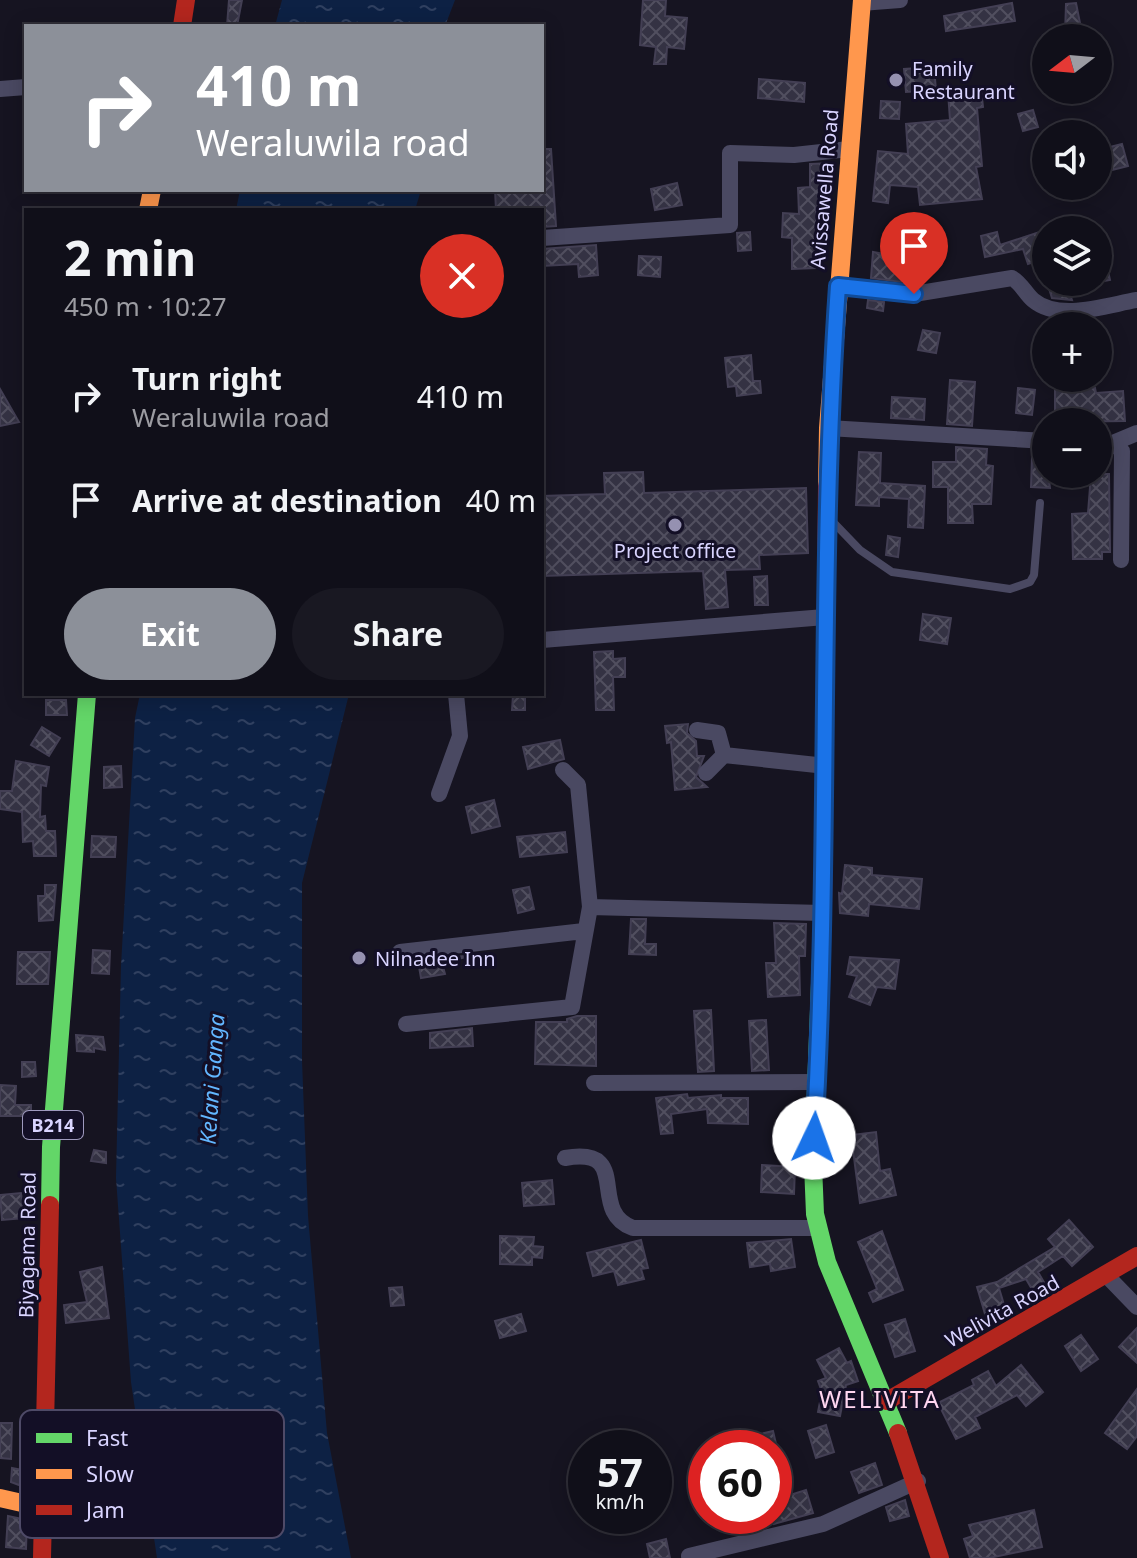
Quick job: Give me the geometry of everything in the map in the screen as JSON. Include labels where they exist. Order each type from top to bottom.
[{"type":"main road","points":[[182,24],[186,0]]},
{"type":"main road","name":"Avissawella Road","points":[[862,1],[828,428],[826,766],[813,1165],[817,1228],[827,1262],[918,1481],[940,1558]]},
{"type":"main road","name":"Biyagama Road","points":[[46,1410],[51,1147],[87,696]]},
{"type":"main road","name":"Welivita Road","points":[[887,1401],[1085,1289],[1137,1256]]},
{"type":"main road","points":[[0,1498],[20,1503]]},
{"type":"main road","name":"Biyagama Road","points":[[42,1558],[43,1538]]},
{"type":"street","points":[[862,1],[900,0]]},
{"type":"street","points":[[0,89],[24,87]]},
{"type":"street","points":[[544,238],[730,225],[730,153],[794,155],[849,149]]},
{"type":"street","points":[[838,286],[914,294],[1012,278],[1033,300],[1049,309],[1068,312],[1137,300]]},
{"type":"street","points":[[828,428],[1032,440]]},
{"type":"street","points":[[1112,441],[1137,433]]},
{"type":"street","points":[[1112,446],[1122,451],[1121,560]]},
{"type":"street","points":[[544,640],[825,617]]},
{"type":"street","points":[[439,794],[460,736],[456,696]]},
{"type":"street","points":[[697,730],[718,733],[724,755]]},
{"type":"street","points":[[724,755],[826,766]]},
{"type":"street","points":[[706,773],[724,755]]},
{"type":"street","points":[[406,1024],[572,1007],[590,907],[578,785],[563,770]]},
{"type":"street","points":[[590,907],[823,913]]},
{"type":"street","points":[[400,952],[584,931]]},
{"type":"street","points":[[594,1083],[817,1082]]},
{"type":"street","points":[[565,1158],[587,1154],[599,1160],[605,1170],[611,1212],[620,1223],[633,1228],[817,1228]]},
{"type":"street","points":[[1107,1276],[1137,1307]]},
{"type":"street","points":[[689,1556],[823,1524],[918,1481]]},
{"type":"lane","points":[[827,517],[860,550],[892,572],[1010,589],[1030,582],[1034,575],[1040,503]]},
{"type":"water","points":[[282,0],[455,0],[446,24],[276,24]]},
{"type":"water","points":[[240,192],[420,192],[416,208],[236,208]]},
{"type":"water","name":"Kelani Ganga","points":[[140,696],[349,696],[302,883],[302,1061],[308,1216],[327,1433],[351,1558],[157,1558],[154,1538],[284,1538],[284,1410],[135,1410],[116,1178],[121,966],[135,718]]},
{"type":"building","points":[[229,0],[242,0],[237,24],[227,24]]},
{"type":"building","points":[[643,0],[666,0],[665,16],[687,18],[684,49],[667,47],[666,64],[654,64],[656,47],[640,45]]},
{"type":"building","points":[[1012,3],[1015,21],[946,31],[944,16]]},
{"type":"building","points":[[1076,3],[1080,24],[1065,24],[1066,4]]},
{"type":"building","points":[[934,67],[936,90],[906,92],[904,69]]},
{"type":"building","points":[[759,79],[805,83],[804,102],[758,98]]},
{"type":"building","points":[[981,89],[983,107],[977,108],[982,166],[976,167],[982,199],[920,205],[918,187],[890,185],[888,203],[873,201],[878,151],[908,154],[906,124],[950,120],[948,92]]},
{"type":"building","points":[[881,101],[900,102],[899,119],[880,118]]},
{"type":"building","points":[[1033,110],[1036,120],[1032,120],[1032,129],[1023,131],[1018,114]]},
{"type":"building","points":[[1122,144],[1128,166],[1112,170],[1112,146]]},
{"type":"building","points":[[544,149],[551,149],[556,226],[544,227],[544,208],[496,208],[495,192],[544,192]]},
{"type":"building","points":[[833,163],[832,182],[828,182],[829,207],[816,207],[816,241],[826,242],[826,253],[816,252],[816,268],[792,269],[792,238],[782,237],[783,213],[799,214],[798,188],[810,187],[810,164]]},
{"type":"building","points":[[677,183],[682,205],[655,210],[651,189]]},
{"type":"building","points":[[750,232],[751,250],[738,251],[737,233]]},
{"type":"building","points":[[894,232],[923,236],[920,262],[904,260],[901,282],[871,278],[873,252],[890,255]]},
{"type":"building","points":[[997,232],[1000,245],[1032,235],[1032,263],[1028,264],[1023,249],[985,257],[981,236]]},
{"type":"building","points":[[596,245],[598,275],[579,277],[578,264],[544,266],[544,249]]},
{"type":"building","points":[[639,256],[661,257],[660,277],[638,275]]},
{"type":"building","points":[[1071,296],[1072,300],[1052,298]]},
{"type":"building","points":[[868,300],[884,302],[883,311],[867,308]]},
{"type":"building","points":[[923,330],[940,333],[936,353],[918,350]]},
{"type":"building","points":[[751,355],[753,381],[760,381],[761,393],[737,396],[736,386],[728,387],[725,358]]},
{"type":"building","points":[[950,380],[975,382],[972,426],[947,424]]},
{"type":"building","points":[[1018,388],[1032,390],[1035,392],[1032,415],[1016,413]]},
{"type":"building","points":[[0,389],[19,422],[0,426]]},
{"type":"building","points":[[1123,391],[1125,421],[1112,421],[1112,408],[1055,408],[1055,392]]},
{"type":"building","points":[[892,397],[925,399],[924,420],[891,418]]},
{"type":"building","points":[[956,447],[987,449],[986,465],[993,466],[991,504],[972,504],[973,523],[948,523],[948,487],[933,487],[933,462],[956,462]]},
{"type":"building","points":[[859,452],[881,453],[880,483],[925,486],[923,528],[908,527],[909,499],[879,497],[879,506],[856,505]]},
{"type":"building","name":"Project office","points":[[643,472],[644,493],[806,488],[808,553],[759,555],[760,569],[725,570],[728,607],[706,609],[703,571],[544,576],[544,496],[605,494],[604,473]]},
{"type":"building","points":[[1090,488],[1109,488],[1110,552],[1102,552],[1102,559],[1073,559],[1072,514],[1088,513]]},
{"type":"building","points":[[888,536],[900,538],[898,557],[886,555]]},
{"type":"building","points":[[767,576],[768,605],[755,605],[754,577]]},
{"type":"building","points":[[923,614],[951,618],[947,644],[920,640]]},
{"type":"building","points":[[613,651],[613,659],[625,658],[625,677],[613,677],[614,710],[596,710],[594,652]]},
{"type":"building","points":[[513,696],[525,696],[525,710],[512,710]]},
{"type":"building","points":[[46,700],[66,700],[67,715],[46,715]]},
{"type":"building","points":[[688,724],[687,733],[696,741],[697,756],[704,756],[696,777],[707,787],[675,790],[671,742],[667,743],[665,726]]},
{"type":"building","points":[[42,727],[60,738],[49,756],[31,745]]},
{"type":"building","points":[[560,740],[564,759],[528,769],[523,747]]},
{"type":"building","points":[[16,761],[49,767],[46,786],[41,785],[40,817],[45,816],[46,831],[55,831],[56,856],[34,856],[33,841],[23,842],[22,812],[0,809],[0,791],[12,791]]},
{"type":"building","points":[[121,766],[122,787],[104,788],[104,767]]},
{"type":"building","points":[[494,800],[500,826],[472,833],[466,807]]},
{"type":"building","points":[[565,832],[567,852],[520,857],[517,837]]},
{"type":"building","points":[[92,836],[116,837],[115,857],[91,857]]},
{"type":"building","points":[[845,865],[872,868],[872,875],[922,879],[919,909],[869,904],[868,916],[840,913],[839,893],[842,894]]},
{"type":"building","points":[[45,885],[56,885],[53,920],[39,921],[38,896],[45,896]]},
{"type":"building","points":[[529,887],[534,909],[518,913],[513,890]]},
{"type":"building","points":[[631,919],[646,919],[645,944],[656,944],[656,955],[629,954]]},
{"type":"building","points":[[774,923],[806,924],[805,956],[799,956],[800,995],[768,997],[766,963],[776,963]]},
{"type":"building","points":[[93,950],[110,951],[109,974],[92,973]]},
{"type":"building","points":[[18,952],[50,952],[48,984],[17,984]]},
{"type":"building","points":[[474,955],[442,963],[445,974],[421,978],[418,961]]},
{"type":"building","points":[[850,957],[899,960],[895,989],[877,987],[870,1005],[849,997],[857,976],[847,974]]},
{"type":"building","points":[[711,1010],[714,1071],[698,1072],[694,1011]]},
{"type":"building","points":[[596,1016],[596,1066],[535,1064],[536,1022],[567,1022],[567,1019]]},
{"type":"building","points":[[766,1020],[769,1070],[752,1071],[749,1021]]},
{"type":"building","points":[[472,1028],[473,1046],[430,1048],[430,1033]]},
{"type":"building","points":[[76,1035],[103,1037],[105,1050],[77,1051]]},
{"type":"building","points":[[22,1062],[35,1062],[36,1076],[22,1077]]},
{"type":"building","points":[[0,1085],[16,1086],[15,1105],[31,1105],[31,1116],[0,1116]]},
{"type":"building","points":[[687,1094],[688,1098],[721,1095],[721,1098],[748,1098],[748,1124],[708,1123],[707,1109],[671,1114],[673,1133],[661,1134],[656,1098]]},
{"type":"building","points":[[788,1124],[799,1125],[798,1138],[787,1137]]},
{"type":"building","points":[[876,1132],[880,1171],[890,1169],[896,1195],[860,1203],[851,1135]]},
{"type":"building","points":[[94,1150],[106,1152],[106,1163],[91,1161]]},
{"type":"building","points":[[762,1165],[795,1167],[794,1194],[761,1192]]},
{"type":"building","points":[[552,1180],[554,1204],[524,1206],[522,1183]]},
{"type":"building","points":[[21,1193],[24,1218],[2,1220],[0,1195]]},
{"type":"building","points":[[1069,1220],[1093,1247],[1072,1266],[1063,1256],[1038,1272],[1049,1291],[1037,1298],[1026,1279],[999,1288],[1005,1308],[985,1314],[977,1287],[997,1282],[1055,1247],[1048,1239]]},
{"type":"building","points":[[882,1231],[903,1290],[873,1302],[869,1293],[877,1289],[858,1242]]},
{"type":"building","points":[[500,1236],[534,1237],[533,1246],[543,1247],[542,1258],[532,1257],[532,1265],[500,1264]]},
{"type":"building","points":[[791,1239],[795,1267],[771,1271],[770,1264],[750,1267],[747,1243]]},
{"type":"building","points":[[641,1240],[648,1268],[641,1269],[644,1279],[618,1285],[614,1271],[593,1276],[587,1253]]},
{"type":"building","points":[[102,1267],[109,1318],[66,1323],[64,1305],[87,1302],[80,1272]]},
{"type":"building","points":[[402,1287],[404,1305],[391,1306],[389,1288]]},
{"type":"building","points":[[521,1314],[526,1331],[500,1338],[495,1321]]},
{"type":"building","points":[[905,1319],[915,1351],[895,1357],[885,1325]]},
{"type":"building","points":[[1137,1328],[1137,1363],[1119,1347]]},
{"type":"building","points":[[1081,1335],[1098,1359],[1081,1371],[1065,1346]]},
{"type":"building","points":[[839,1348],[847,1363],[851,1361],[858,1381],[846,1385],[840,1416],[818,1412],[822,1392],[818,1381],[826,1378],[817,1360]]},
{"type":"building","points":[[1021,1365],[1043,1392],[1026,1406],[1017,1395],[975,1417],[980,1428],[956,1439],[938,1403],[974,1385],[972,1380],[988,1371],[996,1386]]},
{"type":"building","points":[[1137,1389],[1137,1436],[1127,1449],[1105,1433]]},
{"type":"building","points":[[0,1423],[12,1423],[11,1459],[0,1458]]},
{"type":"building","points":[[826,1425],[834,1452],[816,1458],[808,1431]]},
{"type":"building","points":[[875,1463],[882,1485],[859,1493],[851,1472]]},
{"type":"building","points":[[12,1468],[20,1470],[20,1485],[11,1482]]},
{"type":"building","points":[[806,1490],[813,1513],[792,1519],[792,1494]]},
{"type":"building","points":[[905,1500],[909,1516],[890,1521],[886,1507]]},
{"type":"building","points":[[1034,1510],[1042,1547],[989,1558],[970,1558],[964,1539],[973,1536],[969,1525]]},
{"type":"building","points":[[8,1516],[20,1519],[20,1538],[26,1538],[26,1549],[6,1547]]},
{"type":"building","points":[[666,1539],[670,1558],[650,1558],[647,1544]]},
{"type":"traffic: fast","points":[[50,1205],[51,1147],[87,696]]},
{"type":"traffic: fast","points":[[823,906],[813,1165],[815,1214],[827,1262],[898,1433]]},
{"type":"traffic: slow","points":[[827,486],[828,428],[862,0]]},
{"type":"traffic: slow","points":[[148,208],[152,192]]},
{"type":"traffic: slow","points":[[0,1498],[20,1503]]},
{"type":"traffic: jam","points":[[182,24],[186,0]]},
{"type":"traffic: jam","points":[[823,906],[827,486]]},
{"type":"traffic: jam","points":[[45,1410],[50,1205]]},
{"type":"traffic: jam","points":[[887,1401],[1137,1256]]},
{"type":"traffic: jam","points":[[898,1433],[940,1558]]},
{"type":"traffic: jam","points":[[42,1538],[42,1558]]},
{"type":"place","name":"Family Restaurant","points":[[896,80]]},
{"type":"place","name":"Project office","points":[[675,525]]},
{"type":"place","name":"Nilnadee Inn","points":[[359,958]]},
{"type":"district","name":"WELIVITA","points":[[880,1398]]},
{"type":"route","points":[[814,1138],[824,883],[828,428],[838,286],[914,294]]}]
